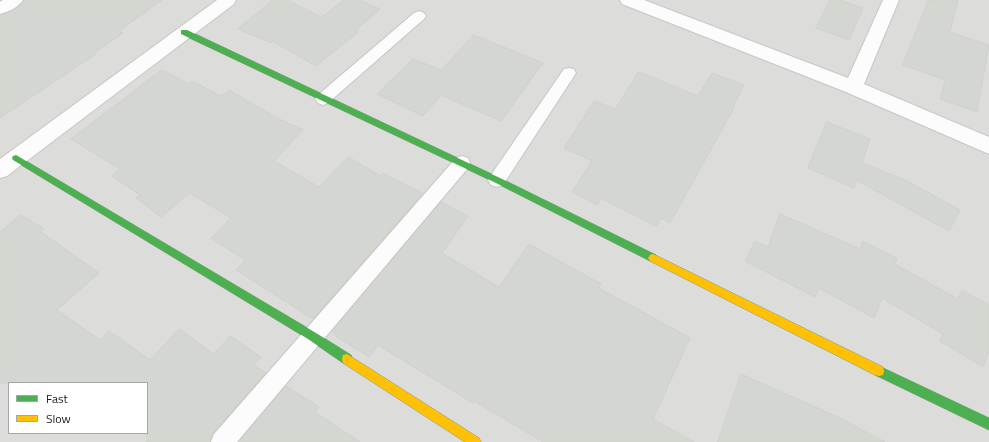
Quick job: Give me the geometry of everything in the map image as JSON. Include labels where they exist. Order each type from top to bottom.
[{"type":"street","points":[[0,9],[15,0]]},
{"type":"street","points":[[0,170],[228,0]]},
{"type":"street","points":[[628,0],[853,87],[989,146]]},
{"type":"street","points":[[853,87],[891,0]]},
{"type":"street","points":[[184,32],[497,180],[874,369],[989,424]]},
{"type":"street","points":[[16,158],[312,336],[475,442]]},
{"type":"lane","points":[[323,99],[419,16]]},
{"type":"lane","points":[[497,180],[569,73]]},
{"type":"lane","points":[[222,442],[462,163]]},
{"type":"shaded area","points":[[0,0],[989,0],[989,442],[0,442]]},
{"type":"building","points":[[24,0],[162,0],[119,31],[123,33],[94,53],[96,54],[0,118],[0,15],[17,8]]},
{"type":"building","points":[[273,0],[287,0],[321,17],[343,0],[359,0],[380,9],[355,31],[358,32],[316,66],[272,41],[271,43],[238,29]]},
{"type":"building","points":[[830,0],[840,0],[863,8],[849,40],[816,28]]},
{"type":"building","points":[[929,0],[958,0],[950,32],[989,45],[977,112],[940,99],[945,80],[903,65]]},
{"type":"building","points":[[474,35],[543,63],[501,121],[441,95],[423,116],[377,94],[413,59],[441,70]]},
{"type":"building","points":[[162,70],[189,84],[192,81],[221,96],[229,90],[277,118],[303,130],[274,161],[319,187],[348,157],[381,176],[383,173],[423,193],[313,319],[236,270],[245,260],[211,238],[231,218],[190,193],[161,217],[136,198],[140,195],[112,176],[120,169],[71,139]]},
{"type":"building","points":[[639,72],[698,96],[712,73],[744,85],[734,105],[735,106],[670,223],[661,218],[656,226],[601,198],[597,205],[572,192],[592,161],[564,148],[594,101],[615,109]]},
{"type":"building","points":[[827,122],[870,139],[862,163],[907,181],[960,210],[949,231],[856,180],[854,188],[808,168]]},
{"type":"building","points":[[441,202],[468,216],[442,253],[499,287],[529,244],[601,284],[599,288],[690,338],[653,419],[694,442],[543,442],[474,401],[473,403],[378,345],[369,357],[336,336],[337,335],[332,331]]},
{"type":"building","points":[[780,214],[860,249],[863,241],[897,258],[895,264],[958,299],[962,290],[989,305],[989,351],[983,367],[940,341],[943,334],[882,298],[874,318],[819,288],[815,297],[745,261],[755,241],[768,247]]},
{"type":"building","points":[[21,215],[44,229],[41,232],[99,273],[57,310],[100,340],[109,331],[150,360],[179,329],[214,354],[230,336],[261,357],[254,365],[266,373],[213,433],[210,442],[147,442],[148,382],[0,383],[0,232]]},
{"type":"building","points":[[741,374],[838,417],[885,442],[718,442]]},
{"type":"building","points":[[286,386],[319,407],[315,412],[360,442],[239,442]]},
{"type":"traffic: fast","points":[[184,32],[497,180],[653,258]]},
{"type":"traffic: fast","points":[[16,158],[312,336],[347,359]]},
{"type":"traffic: fast","points":[[879,371],[989,424]]},
{"type":"traffic: slow","points":[[653,258],[879,371]]},
{"type":"traffic: slow","points":[[347,359],[475,442]]}]
